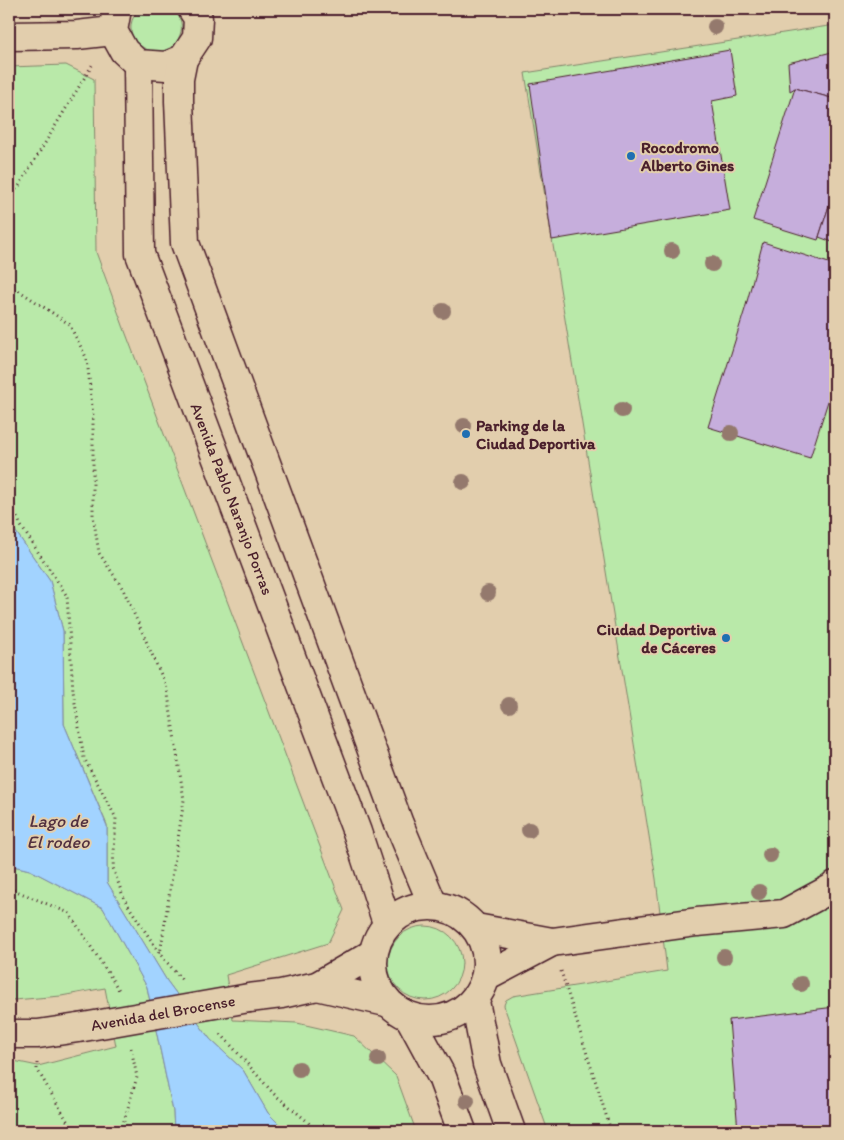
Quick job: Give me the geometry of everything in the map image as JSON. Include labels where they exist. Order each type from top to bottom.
[{"type":"main road","points":[[192,9],[198,18],[197,38],[183,59],[180,79],[185,244],[399,824],[433,905]]},
{"type":"main road","points":[[9,36],[77,35],[115,20],[124,51],[138,64],[166,66],[183,59]]},
{"type":"main road","name":"Avenida Pablo Naranjo Porras","points":[[138,64],[140,254],[357,832],[387,924]]},
{"type":"main road","points":[[476,928],[552,942],[697,922],[784,914],[834,888],[835,885]]},
{"type":"main road","points":[[410,1018],[445,1020],[474,1001],[486,977],[487,951],[476,928],[457,912],[433,905],[408,909],[387,924],[372,954],[374,979],[386,1002],[410,1018],[442,1077],[462,1131]]},
{"type":"main road","points":[[486,977],[552,942]]},
{"type":"main road","name":"Avenida del Brocense","points":[[9,1034],[38,1034],[281,994],[317,986],[372,954]]},
{"type":"main road","name":"Avenida del Brocense","points":[[317,986],[386,1002]]},
{"type":"main road","points":[[474,1001],[486,1064],[511,1131]]},
{"type":"path","points":[[9,197],[19,186],[115,20]]},
{"type":"path","points":[[9,292],[18,290],[69,324],[87,359],[93,416],[93,515],[99,553],[123,589],[167,688],[184,800],[160,954]]},
{"type":"path","points":[[9,499],[21,526],[66,596],[73,691],[84,758],[116,818],[113,868],[124,899],[160,954],[188,988]]},
{"type":"path","points":[[552,942],[611,1131]]},
{"type":"path","points":[[216,1027],[274,1094],[307,1121],[315,1131]]},
{"type":"path","points":[[38,1034],[37,1069],[73,1131]]},
{"type":"path","points":[[123,1126],[135,1131]]},
{"type":"green space","points":[[139,9],[175,10],[180,19],[181,28],[180,35],[173,46],[164,51],[154,51],[144,48],[136,41],[131,32],[132,21]]},
{"type":"green space","name":"Ciudad Deportiva de Cáceres","points":[[835,25],[835,1131],[548,1131],[505,1009],[506,1000],[513,996],[667,971],[656,879],[525,73]]},
{"type":"green space","points":[[66,65],[94,79],[96,252],[344,910],[328,943],[226,975],[233,1020],[297,1023],[354,1036],[396,1076],[416,1131],[284,1130],[268,1113],[243,1070],[210,1039],[167,981],[107,882],[107,825],[64,724],[63,631],[50,581],[9,522],[9,67]]},
{"type":"green space","points":[[9,865],[30,870],[103,908],[147,987],[173,1111],[174,1131],[9,1131],[9,1060],[38,1066],[116,1046],[105,988],[61,996],[9,999]]},
{"type":"green space","points":[[425,926],[446,932],[456,942],[462,963],[456,984],[446,994],[425,1000],[404,994],[394,984],[388,963],[394,942],[404,932]]},
{"type":"water","name":"Lago de El rodeo","points":[[9,522],[50,581],[63,631],[64,724],[107,826],[107,882],[167,981],[210,1039],[243,1070],[268,1113],[286,1131],[174,1131],[173,1111],[147,987],[103,908],[30,870],[9,865]]},
{"type":"building","points":[[766,9],[789,9],[789,14],[766,12]]},
{"type":"building","name":"Rocodromo Alberto Gines","points":[[730,50],[737,96],[712,101],[730,210],[552,240],[530,84]]},
{"type":"building","points":[[832,52],[835,53],[835,99],[795,88],[790,91],[788,63]]},
{"type":"building","points":[[795,88],[835,99],[835,187],[818,240],[753,220]]},
{"type":"building","points":[[835,187],[835,243],[819,237]]},
{"type":"building","points":[[763,242],[835,265],[835,379],[810,458],[708,427],[745,309]]},
{"type":"building","points":[[835,1007],[835,1131],[738,1131],[729,1020]]},
{"type":"place","name":"Rocodromo Alberto Gines","points":[[631,156]]},
{"type":"place","name":"Parking de la Ciudad Deportiva","points":[[466,434]]},
{"type":"place","name":"Ciudad Deportiva de Cáceres","points":[[726,638]]}]
